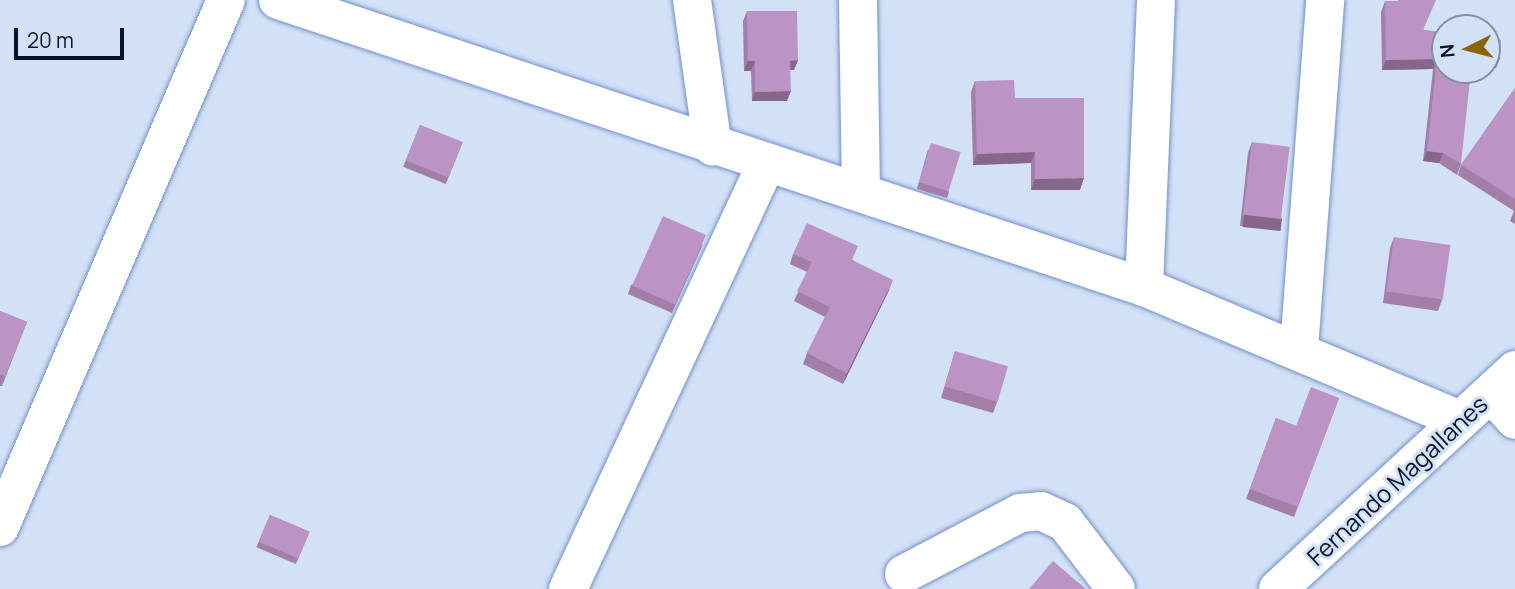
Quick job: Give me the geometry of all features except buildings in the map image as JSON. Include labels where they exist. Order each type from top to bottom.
[{"type":"street","points":[[0,527],[226,0]]},
{"type":"street","points":[[278,0],[713,147],[861,191],[1144,287],[1299,349],[1460,420]]},
{"type":"street","points":[[692,0],[713,147]]},
{"type":"street","points":[[858,0],[861,191]]},
{"type":"street","points":[[1144,287],[1156,0]]},
{"type":"street","points":[[1299,349],[1325,0]]},
{"type":"street","points":[[568,589],[767,163]]},
{"type":"street","name":"Fernando Magallanes","points":[[1278,589],[1460,420],[1507,394]]},
{"type":"street","points":[[904,574],[1020,513],[1041,511],[1065,522],[1116,589]]}]
